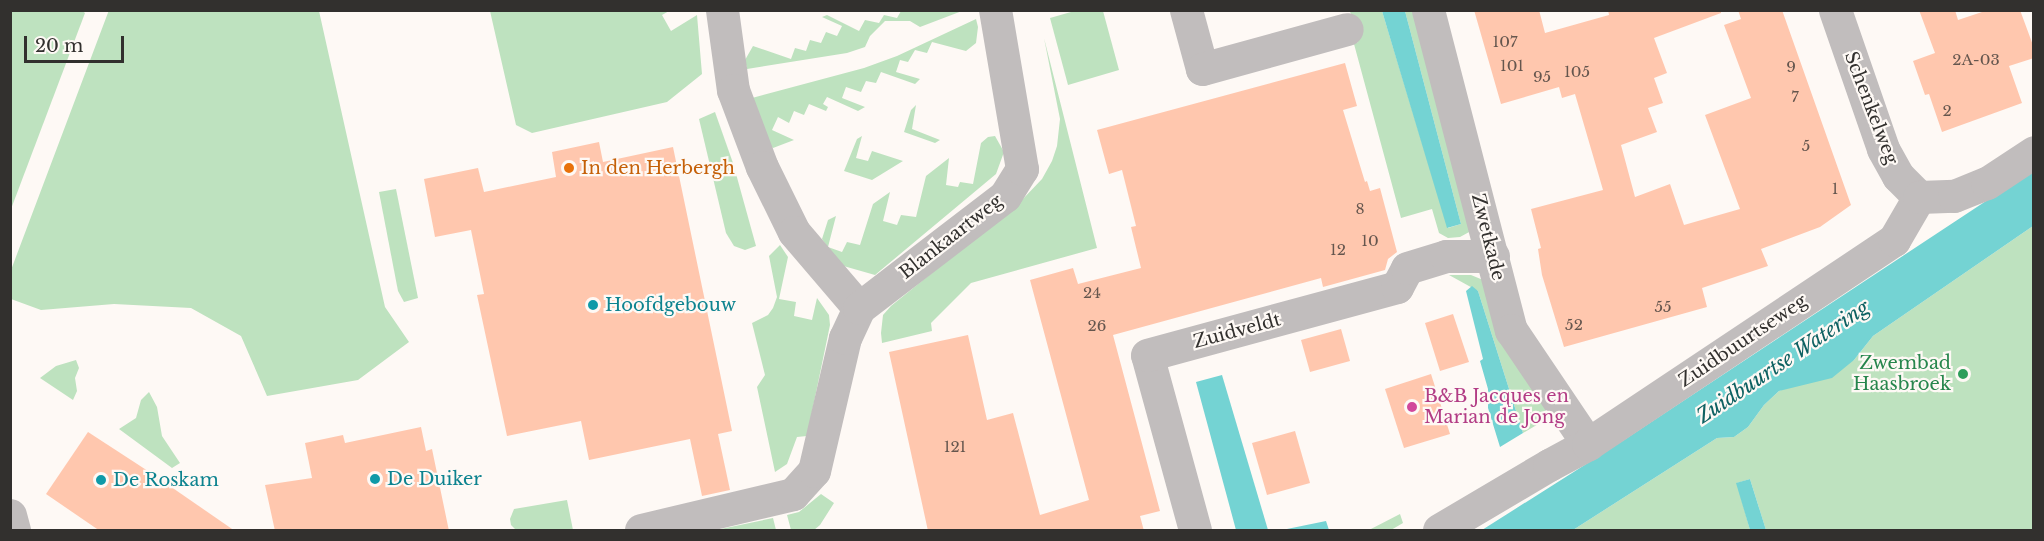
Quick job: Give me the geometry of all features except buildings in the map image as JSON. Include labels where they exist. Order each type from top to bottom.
[{"type":"street","points":[[722,10],[733,90],[762,167],[794,232],[859,308]]},
{"type":"street","name":"Blankaartweg","points":[[641,531],[793,494],[813,471],[845,338],[859,308],[1005,196],[1022,169],[995,10]]},
{"type":"street","points":[[1186,10],[1202,69],[1347,29]]},
{"type":"street","name":"Zwetkade","points":[[1428,10],[1511,330],[1588,444]]},
{"type":"street","name":"Schenkelweg","points":[[1835,10],[1883,149],[1898,176],[1919,197]]},
{"type":"street","points":[[1919,197],[1954,196],[1965,192],[1987,183],[2034,152]]},
{"type":"street","name":"Zuidbuurtseweg","points":[[1439,531],[1588,444],[1894,240],[1919,197]]},
{"type":"street","name":"Zuidveldt","points":[[1194,531],[1147,355],[1397,287],[1407,268],[1446,256],[1493,256]]},
{"type":"street","points":[[10,515],[14,531]]},
{"type":"green space","points":[[11,10],[81,10],[85,13],[11,209]]},
{"type":"green space","points":[[109,10],[319,11],[385,307],[409,342],[358,380],[267,396],[241,336],[191,308],[114,304],[41,310],[11,299],[11,270]]},
{"type":"green space","points":[[1078,10],[1103,11],[1119,70],[1068,85],[1050,18]]},
{"type":"green space","points":[[490,11],[669,11],[662,15],[671,31],[697,15],[702,74],[667,102],[532,133],[516,125]]},
{"type":"green space","points":[[901,11],[962,11],[920,27],[910,21],[885,21],[870,36],[865,47],[847,53],[747,69],[745,60],[753,46],[791,59],[795,48],[806,51],[810,40],[821,43],[826,32],[837,36],[842,26],[822,17],[827,15],[859,31],[865,20],[879,23],[884,15],[897,18]]},
{"type":"green space","points":[[1350,11],[1382,11],[1448,228],[1461,224],[1405,11],[1419,11],[1471,231],[1460,237],[1448,238],[1439,233],[1432,209],[1401,218],[1354,44],[1358,42]]},
{"type":"green space","points":[[976,19],[978,27],[976,43],[966,51],[932,42],[927,53],[915,50],[908,62],[900,60],[896,72],[920,79],[915,84],[881,72],[876,83],[866,81],[861,92],[846,87],[842,98],[865,107],[858,111],[827,97],[823,104],[828,107],[826,111],[809,104],[804,115],[794,111],[789,123],[778,117],[772,130],[794,140],[773,148],[769,145],[752,98],[864,68],[897,56]]},
{"type":"green space","points":[[1044,38],[1097,248],[971,283],[931,323],[932,331],[882,343],[883,315],[891,306],[1021,201],[1042,179],[1052,161],[1057,146],[1060,119]]},
{"type":"green space","points":[[916,105],[912,129],[940,140],[935,143],[904,132],[911,110]]},
{"type":"green space","points":[[715,112],[733,163],[756,246],[745,250],[734,246],[726,233],[699,119]]},
{"type":"green space","points":[[862,136],[856,158],[868,161],[872,151],[903,161],[872,180],[844,171],[857,139]]},
{"type":"green space","points":[[995,136],[1004,152],[996,174],[875,275],[840,265],[822,239],[828,220],[836,216],[828,247],[842,252],[847,242],[860,245],[873,204],[890,192],[883,221],[897,225],[901,215],[916,217],[926,176],[949,158],[946,185],[958,187],[960,182],[973,184],[981,143],[988,137]]},
{"type":"green space","points":[[396,189],[418,298],[404,302],[398,291],[379,192]]},
{"type":"green space","name":"Zwembad Haasbroek","points":[[2033,226],[2033,530],[1766,530],[1750,479],[1737,483],[1750,530],[1573,530],[1717,438],[1734,437],[1748,427],[1764,405],[1779,391],[1854,360],[1873,336]]},
{"type":"green space","points":[[780,245],[788,257],[779,299],[796,302],[794,316],[812,320],[817,298],[829,315],[830,325],[807,436],[797,437],[787,464],[775,472],[757,387],[765,375],[752,323],[768,315],[777,297],[769,256]]},
{"type":"green space","points":[[1449,275],[1471,275],[1488,282],[1552,416],[1523,433],[1478,291]]},
{"type":"green space","points":[[76,360],[79,368],[75,378],[77,391],[73,400],[40,378],[56,366]]},
{"type":"green space","points":[[149,392],[157,407],[162,436],[180,463],[172,468],[119,429],[136,418],[141,400]]},
{"type":"green space","points":[[821,494],[834,503],[820,525],[814,530],[791,530],[787,515],[799,512]]},
{"type":"green space","points":[[567,500],[573,530],[516,530],[511,525],[510,519],[514,509]]},
{"type":"green space","points":[[1400,514],[1403,523],[1391,530],[1369,530]]},
{"type":"green space","points":[[773,518],[776,530],[716,530]]},
{"type":"water","points":[[1382,11],[1405,11],[1461,224],[1447,228]]},
{"type":"water","name":"Zuidbuurtse Watering","points":[[2033,170],[2033,226],[1873,336],[1854,360],[1832,378],[1779,391],[1764,405],[1748,427],[1734,437],[1717,438],[1573,530],[1482,530],[1624,440]]},
{"type":"water","points":[[1472,286],[1478,291],[1523,433],[1500,447],[1488,408],[1488,389],[1480,361],[1483,359],[1466,291]]},
{"type":"water","points":[[1222,375],[1268,530],[1236,530],[1196,382]]},
{"type":"water","points":[[1750,479],[1766,530],[1750,530],[1736,483]]},
{"type":"water","points":[[1326,521],[1329,530],[1282,530]]},
{"type":"place","name":"In den Herbergh","points":[[569,168]]},
{"type":"place","name":"Hoofdgebouw","points":[[593,305]]},
{"type":"place","name":"Zwembad Haasbroek","points":[[1963,374]]},
{"type":"place","name":"B&B Jacques en Marian de Jong","points":[[1412,407]]},
{"type":"place","name":"De Duiker","points":[[375,479]]},
{"type":"place","name":"De Roskam","points":[[101,480]]}]
